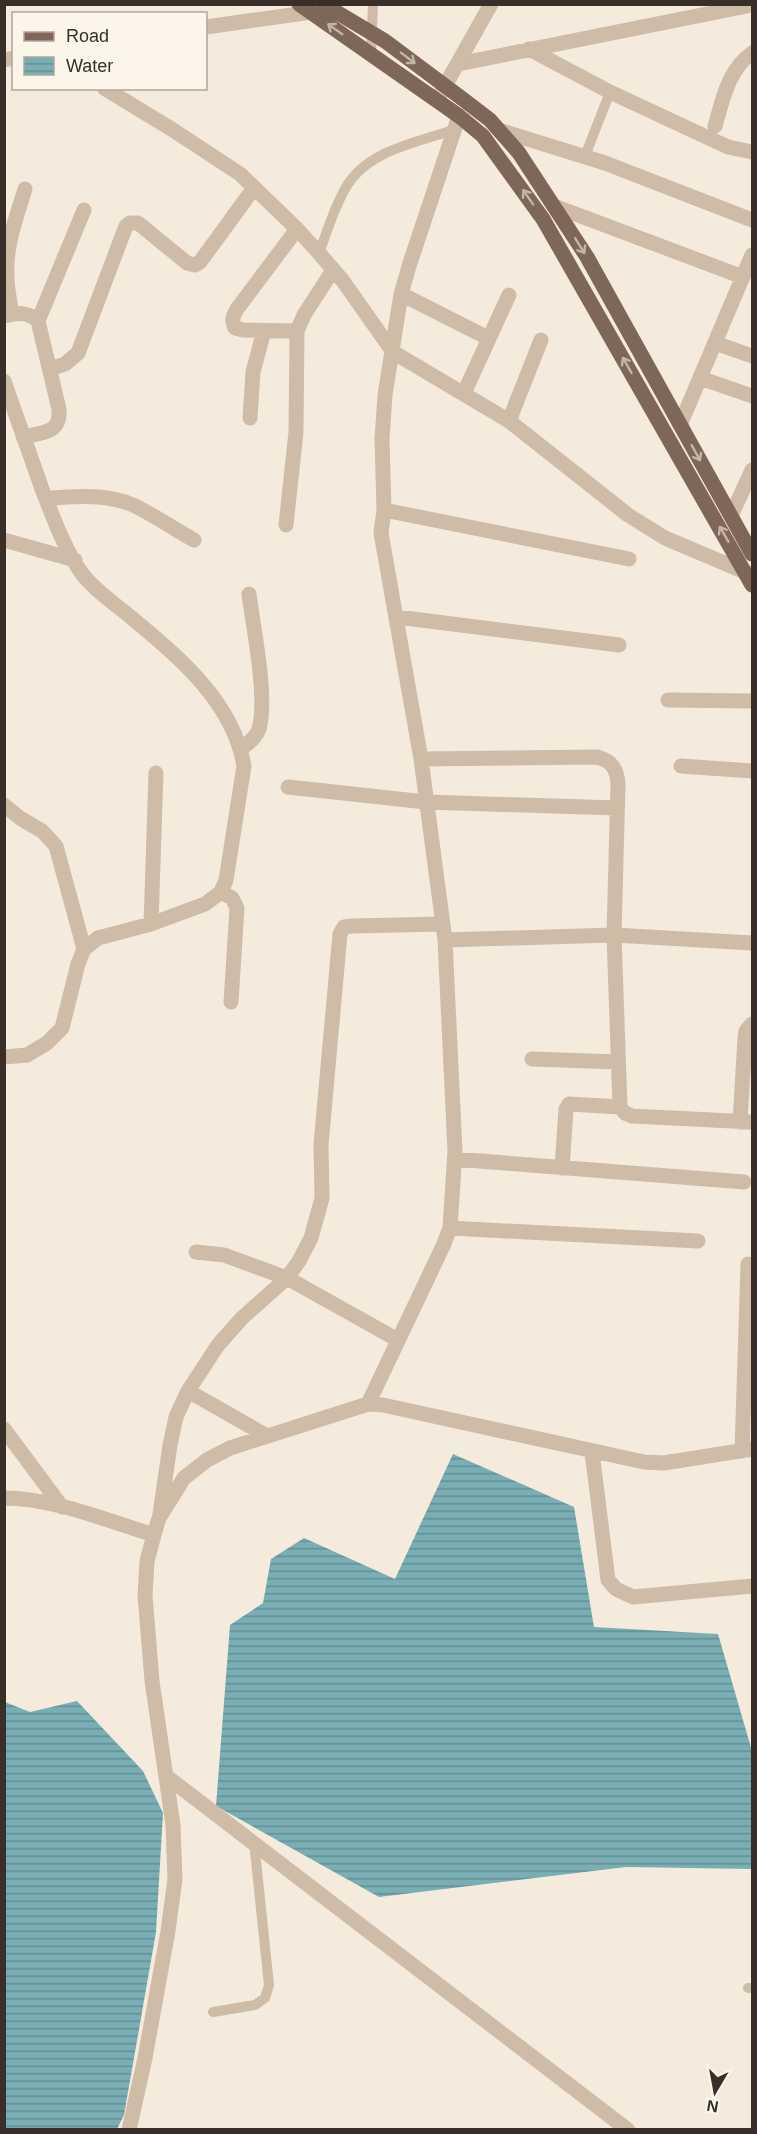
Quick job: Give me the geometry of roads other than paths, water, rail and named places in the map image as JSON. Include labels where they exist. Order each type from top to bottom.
[{"type":"main road","points":[[311,7],[373,33],[490,120],[519,153],[587,257],[753,554]]},
{"type":"main road","points":[[311,7],[371,54],[437,100],[457,123],[483,136],[543,219],[750,577]]},
{"type":"street","points":[[437,100],[491,4]]},
{"type":"street","points":[[458,64],[751,5]]},
{"type":"street","points":[[207,27],[311,7]]},
{"type":"street","points":[[529,49],[610,92],[728,147],[753,152]]},
{"type":"street","points":[[716,126],[728,84],[737,67],[753,53]]},
{"type":"street","points":[[107,90],[240,174],[319,253],[393,352],[509,420],[637,521],[665,538],[750,577]]},
{"type":"street","points":[[368,1404],[450,1228],[455,1159],[444,932],[421,759],[381,533],[384,510],[382,439],[385,395],[401,294],[457,123]]},
{"type":"street","points":[[499,130],[605,163],[753,220]]},
{"type":"street","points":[[50,369],[65,364],[78,353],[126,226],[130,223],[138,223],[187,263],[195,265],[200,262],[254,188]]},
{"type":"street","points":[[23,437],[53,429],[60,419],[38,321],[31,315],[8,315],[7,257],[25,189]]},
{"type":"street","points":[[554,206],[743,277]]},
{"type":"street","points":[[38,321],[84,210]]},
{"type":"street","points":[[297,229],[233,317],[235,328],[297,332]]},
{"type":"street","points":[[680,425],[753,255]]},
{"type":"street","points":[[286,525],[296,432],[297,332],[304,315],[333,270]]},
{"type":"street","points":[[401,294],[488,338]]},
{"type":"street","points":[[464,393],[509,295]]},
{"type":"street","points":[[250,418],[253,372],[264,331]]},
{"type":"street","points":[[509,420],[540,340]]},
{"type":"street","points":[[715,343],[753,356]]},
{"type":"street","points":[[700,378],[753,396]]},
{"type":"street","points":[[4,381],[65,547],[89,583],[167,648],[213,696],[235,732],[244,766],[226,880],[221,892],[206,904],[151,924],[98,938],[84,949],[62,1028],[47,1043],[27,1055],[4,1057]]},
{"type":"street","points":[[731,516],[753,470]]},
{"type":"street","points":[[46,498],[82,496],[111,499],[133,505],[194,540]]},
{"type":"street","points":[[384,510],[629,559]]},
{"type":"street","points":[[4,540],[75,560]]},
{"type":"street","points":[[241,749],[254,739],[259,729],[261,709],[260,679],[249,594]]},
{"type":"street","points":[[397,617],[619,645]]},
{"type":"street","points":[[668,700],[753,701]]},
{"type":"street","points":[[421,759],[597,757],[613,765],[617,773],[614,935],[618,1062],[621,1107],[625,1113],[632,1116],[746,1122],[745,1038],[746,1032],[753,1024]]},
{"type":"street","points":[[681,766],[753,771]]},
{"type":"street","points":[[151,924],[156,773]]},
{"type":"street","points":[[288,787],[426,802],[617,808]]},
{"type":"street","points":[[4,805],[42,831],[56,846],[84,949]]},
{"type":"street","points":[[221,892],[232,898],[237,908],[231,1002]]},
{"type":"street","points":[[129,2130],[145,2058],[175,1879],[173,1825],[152,1681],[145,1595],[147,1561],[159,1518],[176,1417],[188,1391],[218,1345],[242,1318],[287,1278],[311,1238],[322,1198],[321,1144],[340,934],[344,927],[352,926],[444,932],[614,935],[753,943]]},
{"type":"street","points":[[532,1059],[618,1062]]},
{"type":"street","points":[[562,1168],[566,1109],[569,1104],[621,1107]]},
{"type":"street","points":[[455,1159],[744,1182]]},
{"type":"street","points":[[450,1228],[698,1241]]},
{"type":"street","points":[[196,1252],[224,1255],[287,1278],[399,1340]]},
{"type":"street","points":[[159,1518],[184,1478],[207,1460],[230,1448],[368,1404],[383,1405],[591,1452],[663,1464],[747,1450],[748,1264]]},
{"type":"street","points":[[188,1391],[267,1436]]},
{"type":"street","points":[[4,1428],[62,1507]]},
{"type":"street","points":[[591,1452],[608,1580],[616,1589],[633,1597],[753,1586]]},
{"type":"street","points":[[4,1498],[17,1498],[62,1507],[154,1535]]},
{"type":"street","points":[[166,1776],[628,2130]]},
{"type":"lane","points":[[371,54],[373,4]]},
{"type":"lane","points":[[585,156],[610,92]]},
{"type":"lane","points":[[319,253],[345,188],[360,169],[377,156],[457,123]]},
{"type":"lane","points":[[213,2013],[255,2005],[265,1998],[269,1984],[254,1842]]},
{"type":"water","points":[[453,1454],[574,1507],[594,1627],[718,1634],[752,1751],[752,1869],[626,1867],[379,1897],[216,1806],[230,1625],[263,1603],[271,1559],[304,1538],[395,1579]]},
{"type":"water","points":[[77,1701],[143,1771],[163,1813],[156,1932],[124,2115],[117,2129],[5,2129],[5,1702],[30,1712]]}]
